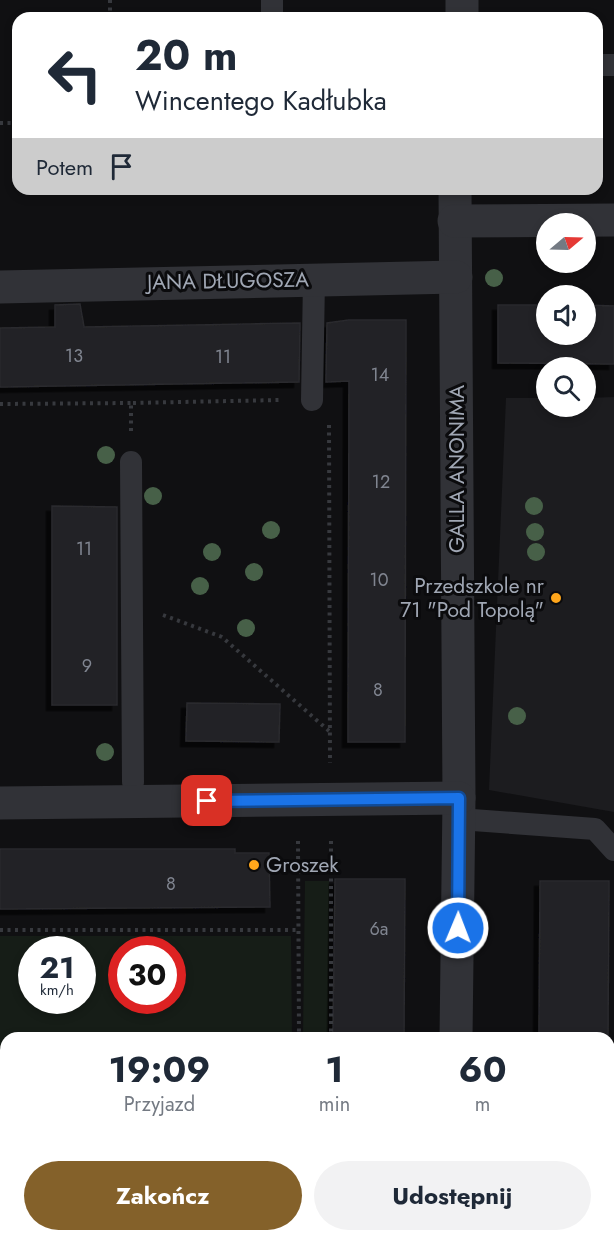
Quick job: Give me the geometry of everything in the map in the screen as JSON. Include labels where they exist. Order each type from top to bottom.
[{"type":"street","name":"GALLA ANONIMA","points":[[455,195],[459,808],[456,1032]]},
{"type":"street","points":[[454,221],[614,220]]},
{"type":"street","name":"JANA DŁUGOSZA","points":[[0,287],[456,277]]},
{"type":"street","points":[[0,803],[459,808]]},
{"type":"lane","points":[[312,400],[314,279]]},
{"type":"lane","points":[[131,462],[133,782]]},
{"type":"lane","points":[[459,808],[595,829],[614,850]]},
{"type":"path","points":[[0,404],[329,400],[330,771]]},
{"type":"path","points":[[130,403],[131,462]]},
{"type":"path","points":[[131,603],[222,637],[330,732]]},
{"type":"path","points":[[298,841],[299,1032]]},
{"type":"path","points":[[331,841],[331,1032]]},
{"type":"path","points":[[0,930],[298,930]]},
{"type":"path","points":[[489,1242],[512,1242]]},
{"type":"shaded area","name":"Przedszkole nr 71 \"Pod Topolą\"","points":[[614,397],[614,812],[489,790],[506,398],[536,398],[536,417],[596,417],[596,398]]},
{"type":"shaded area","points":[[305,881],[329,881],[328,1032],[303,1032]]},
{"type":"shaded area","points":[[0,936],[18,936],[18,1014],[96,1014],[96,936],[108,936],[108,1014],[186,1014],[186,936],[291,936],[292,1032],[0,1032]]},
{"type":"building","points":[[80,304],[84,327],[300,323],[299,382],[0,387],[0,328],[55,327],[55,305]]},
{"type":"building","points":[[498,305],[536,305],[536,345],[596,345],[596,305],[614,306],[614,364],[596,364],[596,357],[536,357],[536,363],[498,363]]},
{"type":"building","points":[[349,320],[406,320],[405,742],[348,742],[349,381],[326,382],[327,323]]},
{"type":"building","points":[[52,506],[117,507],[117,705],[52,705]]},
{"type":"building","points":[[187,703],[280,704],[279,742],[186,741]]},
{"type":"building","points":[[0,849],[235,849],[235,853],[269,853],[270,907],[0,909]]},
{"type":"building","points":[[335,879],[405,879],[404,1032],[333,1032]]},
{"type":"building","points":[[540,881],[609,881],[608,1032],[539,1032]]},
{"type":"place","name":"Przedszkole nr 71 \"Pod Topolą\"","points":[[556,598]]},
{"type":"place","name":"Groszek","points":[[254,865]]},
{"type":"route","points":[[207,801],[459,798],[458,928]]}]
